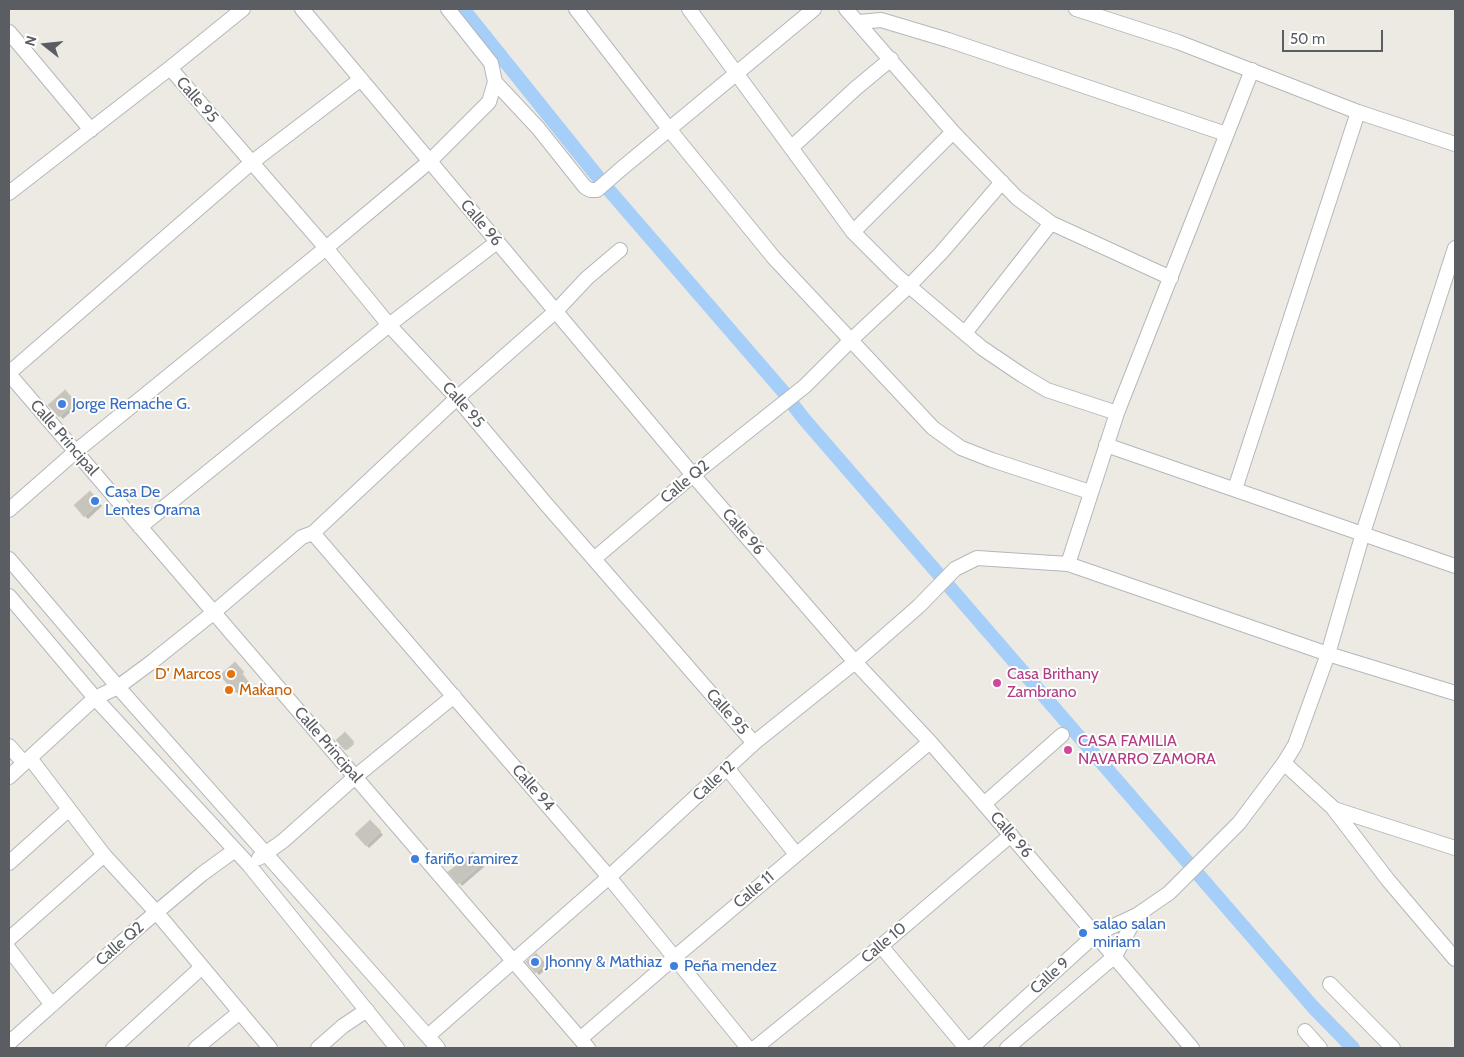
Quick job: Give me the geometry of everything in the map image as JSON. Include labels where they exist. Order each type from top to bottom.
[{"type":"street","points":[[9,193],[243,9]]},
{"type":"street","name":"Calle 96","points":[[302,9],[693,475],[855,662],[930,742],[1011,835],[1192,1048]]},
{"type":"street","points":[[9,510],[76,452],[430,162],[489,102],[495,82],[491,63],[448,9]]},
{"type":"street","points":[[576,9],[669,129],[774,258],[933,428],[961,448],[1090,492]]},
{"type":"street","points":[[689,9],[853,232],[896,275],[965,334],[1006,364],[1047,390],[1118,413]]},
{"type":"street","points":[[495,82],[538,128],[585,186],[590,190],[597,190],[814,9]]},
{"type":"street","points":[[846,9],[954,132],[1017,198],[1051,223],[1171,278]]},
{"type":"street","points":[[1076,9],[1178,42],[1358,112],[1455,144]]},
{"type":"street","points":[[859,22],[881,20],[948,40],[1226,134]]},
{"type":"street","points":[[9,32],[91,130]]},
{"type":"street","points":[[792,148],[891,58]]},
{"type":"street","name":"Calle 95","points":[[170,68],[326,248],[389,325],[457,398],[546,504],[595,558],[754,743]]},
{"type":"street","points":[[1068,564],[1106,445],[1252,70]]},
{"type":"street","points":[[9,374],[251,163],[361,80]]},
{"type":"street","points":[[1235,489],[1358,112]]},
{"type":"street","points":[[853,232],[954,132]]},
{"type":"street","name":"Calle Q2","points":[[595,558],[693,475],[806,386],[850,340],[909,286],[941,253],[1002,182]]},
{"type":"street","points":[[965,334],[1051,223]]},
{"type":"street","points":[[140,527],[389,325],[497,242]]},
{"type":"street","name":"Calle 9","points":[[971,1048],[1096,934],[1137,915],[1169,893],[1239,823],[1284,763],[1295,745],[1328,654],[1364,533],[1455,248]]},
{"type":"street","points":[[9,777],[96,698],[118,688],[213,613],[302,537],[313,533],[457,398],[556,312],[587,278],[620,250]]},
{"type":"street","name":"Calle Principal","points":[[9,374],[584,1044]]},
{"type":"street","points":[[1106,445],[1455,566]]},
{"type":"street","name":"Calle 94","points":[[313,533],[609,877],[748,1048]]},
{"type":"street","name":"Calle 12","points":[[428,1036],[609,877],[754,743],[855,662],[919,606],[955,570],[977,558],[1068,564],[1328,654],[1455,693]]},
{"type":"street","points":[[9,559],[118,688],[438,1048]]},
{"type":"street","points":[[9,596],[96,698],[250,865],[397,1048]]},
{"type":"street","points":[[250,865],[283,841],[355,777],[454,696]]},
{"type":"street","points":[[984,804],[1062,735]]},
{"type":"street","name":"Calle 11","points":[[584,1044],[675,956],[930,742]]},
{"type":"street","points":[[9,746],[27,760],[104,854],[270,1048]]},
{"type":"street","points":[[1284,763],[1334,809],[1388,880],[1455,959]]},
{"type":"street","points":[[727,768],[796,854]]},
{"type":"street","points":[[9,863],[69,809]]},
{"type":"street","points":[[1334,809],[1455,848]]},
{"type":"street","name":"Calle 10","points":[[755,1048],[881,946],[1011,835]]},
{"type":"street","name":"Calle Q2","points":[[9,1043],[156,913],[202,874],[236,850]]},
{"type":"street","points":[[9,939],[104,854]]},
{"type":"street","name":"Calle 9","points":[[1007,1048],[1115,956],[1137,915]]},
{"type":"street","points":[[881,946],[966,1048]]},
{"type":"street","points":[[9,949],[52,1005]]},
{"type":"street","points":[[114,1048],[202,967]]},
{"type":"street","points":[[1330,984],[1393,1048]]},
{"type":"street","points":[[318,1048],[343,1026],[367,1010]]},
{"type":"street","points":[[196,1048],[240,1012]]},
{"type":"street","points":[[1305,1031],[1320,1048]]},
{"type":"building","name":"Jorge Remache G.","points":[[65,390],[76,402],[59,417],[48,405]]},
{"type":"building","points":[[90,491],[100,502],[84,517],[74,505]]},
{"type":"building","name":"D' Marcos","points":[[235,662],[244,672],[242,674],[247,680],[234,692],[220,675]]},
{"type":"building","points":[[345,732],[354,742],[345,750],[336,740]]},
{"type":"building","points":[[370,820],[381,831],[366,846],[355,834]]},
{"type":"building","points":[[473,852],[482,864],[458,884],[448,872]]},
{"type":"building","name":"Jhonny & Mathiaz","points":[[536,953],[546,964],[535,973],[526,962]]},
{"type":"waterway","points":[[463,9],[598,177]]},
{"type":"waterway","points":[[608,189],[787,396]]},
{"type":"waterway","points":[[790,401],[941,577]]},
{"type":"waterway","points":[[947,584],[1313,1007],[1353,1048]]},
{"type":"place","name":"Jorge Remache G.","points":[[62,404]]},
{"type":"place","name":"Casa De Lentes Orama","points":[[95,501]]},
{"type":"place","name":"D' Marcos","points":[[231,674]]},
{"type":"place","name":"Casa Brithany Zambrano","points":[[997,683]]},
{"type":"place","name":"Makano","points":[[229,690]]},
{"type":"place","name":"CASA FAMILIA NAVARRO ZAMORA","points":[[1068,750]]},
{"type":"place","name":"fariño ramirez","points":[[415,859]]},
{"type":"place","name":"salao salan miriam","points":[[1083,933]]},
{"type":"place","name":"Jhonny & Mathiaz","points":[[535,962]]},
{"type":"place","name":"Peña mendez","points":[[674,966]]}]
